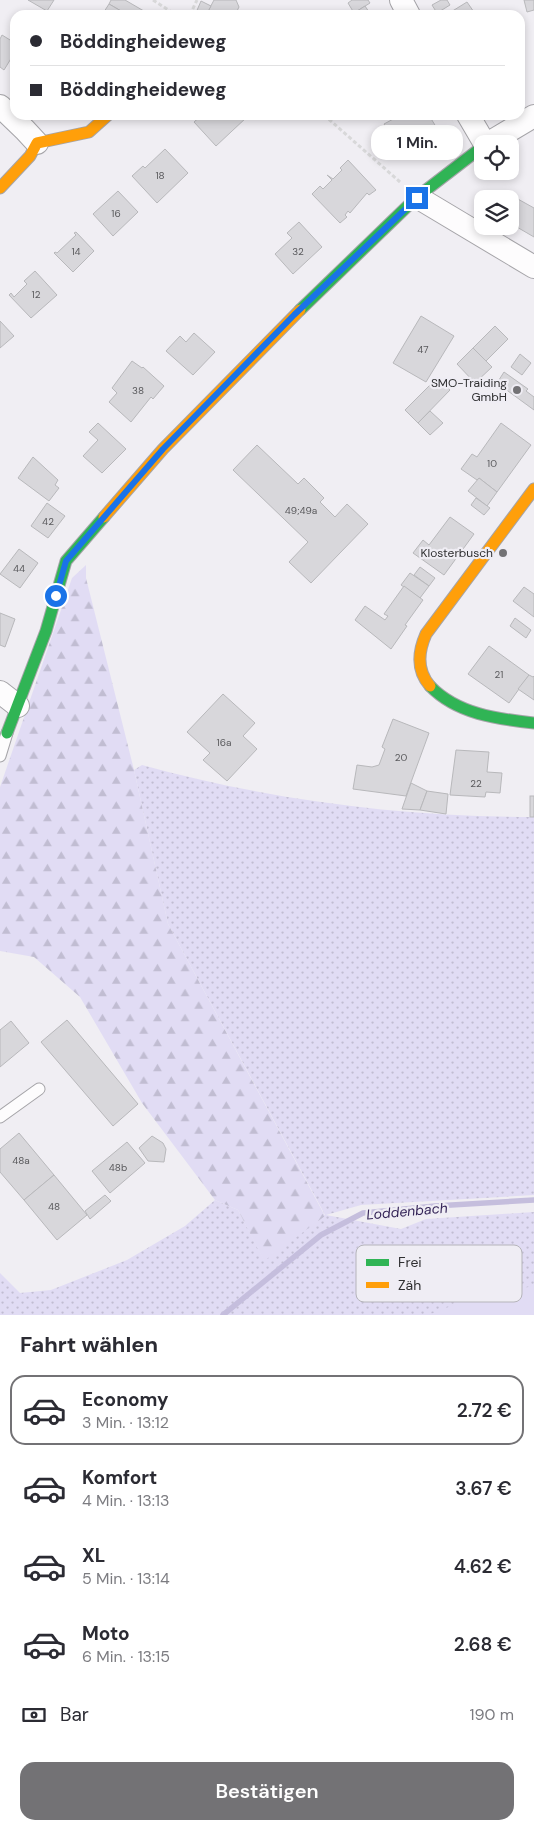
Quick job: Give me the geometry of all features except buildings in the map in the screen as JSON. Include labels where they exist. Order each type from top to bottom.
[{"type":"street","points":[[0,106],[10,116]]},
{"type":"street","points":[[501,135],[534,116]]},
{"type":"street","points":[[14,120],[37,143]]},
{"type":"street","points":[[0,188],[30,156],[37,143],[89,132],[102,120]]},
{"type":"street","points":[[471,120],[480,135]]},
{"type":"street","points":[[8,733],[46,632],[66,561],[163,449],[294,315],[417,198],[474,153]]},
{"type":"street","points":[[417,198],[534,267]]},
{"type":"street","points":[[534,489],[426,634],[420,649],[419,662],[423,678],[432,690],[448,701],[468,710],[506,720],[534,723]]},
{"type":"street","points":[[0,692],[18,706]]},
{"type":"lane","points":[[0,756],[8,733]]},
{"type":"lane","points":[[0,1117],[39,1089]]},
{"type":"path","points":[[153,0],[168,10]]},
{"type":"path","points":[[330,120],[417,198]]},
{"type":"green space","points":[[86,565],[86,578],[134,770],[168,924],[325,1216],[264,1261],[238,1210],[215,1200],[142,1103],[80,997],[34,957],[0,951],[0,787],[72,578]]},
{"type":"green space","points":[[142,765],[238,788],[287,797],[385,810],[435,814],[534,817],[534,1195],[361,1205],[326,1215],[401,1229],[426,1219],[534,1212],[534,1315],[0,1315],[0,1273],[20,1293],[51,1290],[127,1260],[185,1226],[215,1200],[238,1210],[264,1260],[325,1215],[168,924],[134,770]]},
{"type":"green space","points":[[534,1286],[534,1315],[428,1315],[461,1302],[522,1302],[522,1288]]},
{"type":"waterway","name":"Loddenbach","points":[[223,1315],[321,1235],[363,1213],[435,1206],[534,1200]]},
{"type":"traffic: fast","points":[[300,310],[417,197],[474,153]]},
{"type":"traffic: fast","points":[[7,733],[46,631],[66,561],[104,517]]},
{"type":"traffic: fast","points":[[430,686],[452,703],[478,714],[534,723]]},
{"type":"traffic: slow","points":[[0,188],[30,156],[37,143],[89,132],[102,120]]},
{"type":"traffic: slow","points":[[104,517],[163,449],[300,310]]},
{"type":"traffic: slow","points":[[430,686],[425,680],[420,667],[421,647],[426,634],[534,489]]},
{"type":"place","name":"SMO-Traiding GmbH","points":[[517,390]]},
{"type":"place","name":"Klosterbusch","points":[[503,553]]},
{"type":"route","points":[[56,596],[66,561],[163,449],[294,315],[417,198]]}]
